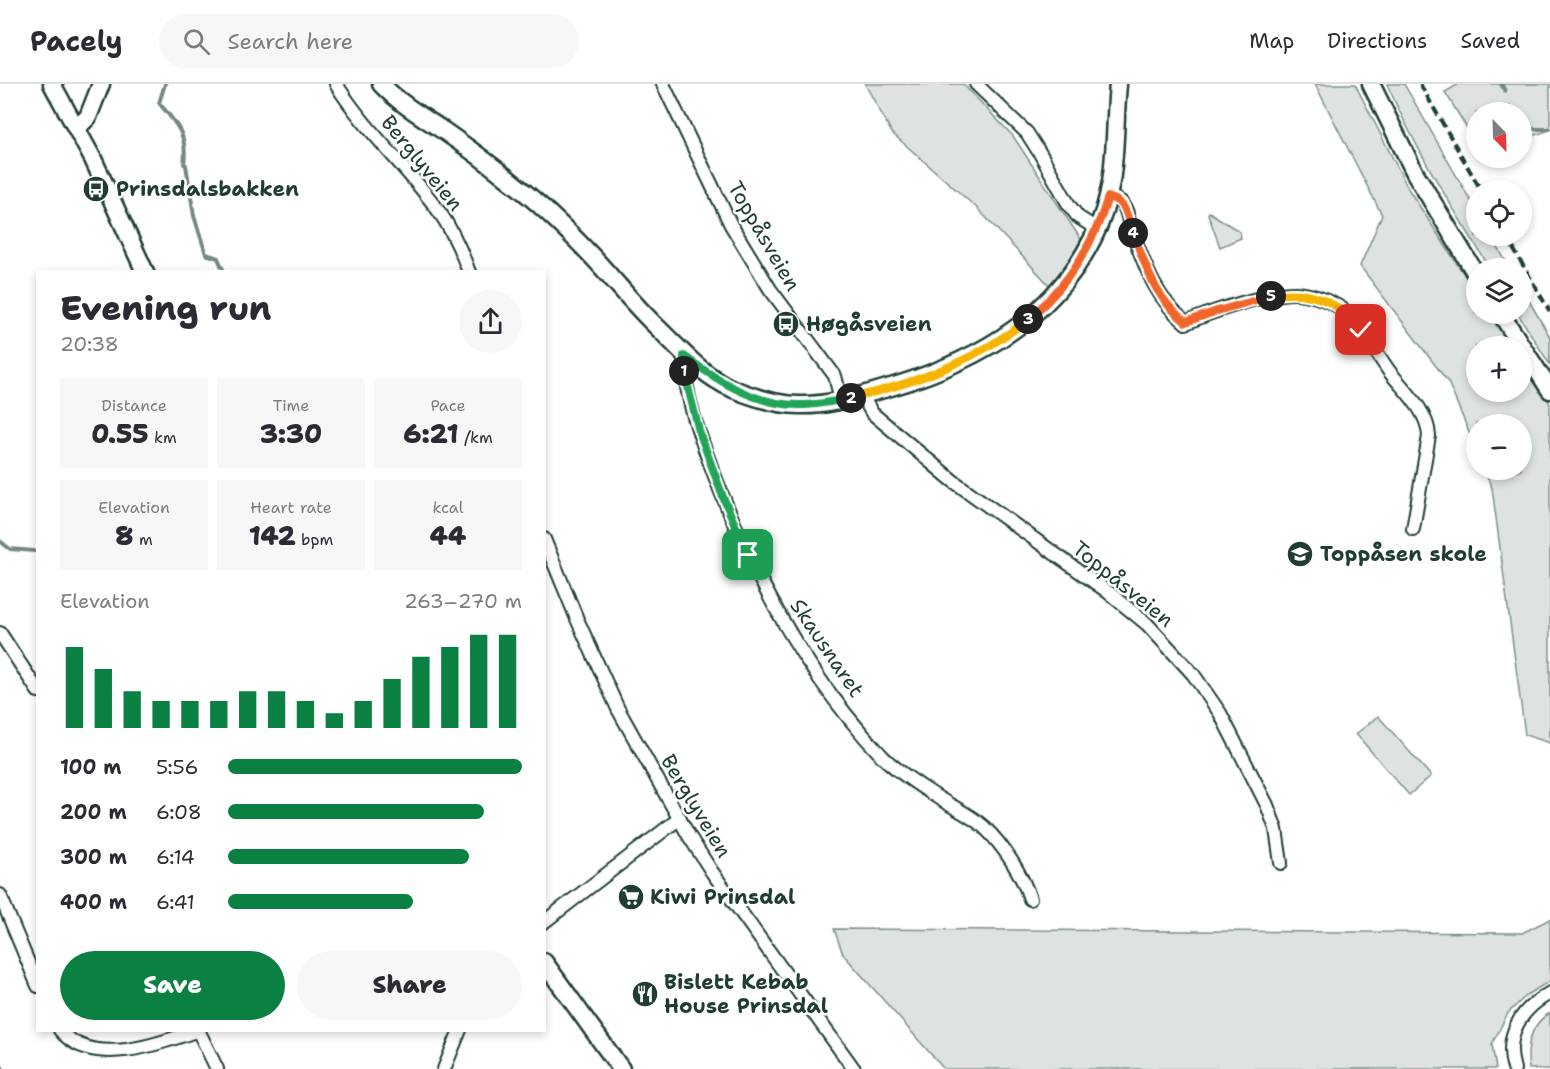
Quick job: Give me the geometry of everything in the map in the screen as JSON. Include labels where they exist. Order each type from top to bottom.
[{"type":"street","points":[[52,84],[115,203],[144,270]]},
{"type":"street","points":[[77,128],[88,117],[101,84]]},
{"type":"street","name":"Berglyveien","points":[[336,84],[355,112],[437,208],[468,270]]},
{"type":"street","points":[[381,84],[405,104],[479,156],[537,203],[589,253],[639,310],[684,356],[730,387],[766,399],[799,405],[862,396],[953,366],[984,350],[1041,309],[1078,265],[1097,230],[1108,197],[1115,157],[1118,84]]},
{"type":"street","name":"Toppåsveien","points":[[663,84],[731,225],[770,289],[835,376],[841,400]]},
{"type":"street","points":[[976,84],[1027,134],[1069,205],[1078,217],[1097,230]]},
{"type":"street","points":[[1371,84],[1415,173],[1466,258]]},
{"type":"street","points":[[1108,197],[1123,205],[1157,290],[1166,305],[1186,322],[1217,311],[1287,293],[1314,297],[1348,314],[1416,404],[1427,423],[1429,436],[1413,529]]},
{"type":"street","points":[[1507,324],[1550,390]]},
{"type":"street","name":"Skausnaret","points":[[684,356],[684,375],[699,431],[723,497],[748,555],[792,636],[844,710],[884,758],[908,778],[984,827],[1017,869],[1030,899]]},
{"type":"street","name":"Toppåsveien","points":[[862,396],[872,413],[942,473],[1100,586],[1147,624],[1193,674],[1221,713],[1268,805],[1276,829],[1281,863]]},
{"type":"street","name":"Berglyveien","points":[[546,544],[577,620],[618,709],[712,873],[854,1069]]},
{"type":"street","points":[[0,633],[36,688]]},
{"type":"street","points":[[546,920],[680,818]]},
{"type":"street","points":[[0,895],[36,982]]},
{"type":"street","points":[[546,965],[621,1069]]},
{"type":"street","points":[[1514,1069],[1512,1043],[1517,1023],[1531,1005],[1550,993]]},
{"type":"street","points":[[62,1032],[75,1044],[102,1052],[159,1044],[192,1032]]},
{"type":"street","points":[[199,1032],[216,1069]]},
{"type":"street","points":[[444,1069],[459,1032]]},
{"type":"shaded area","points":[[865,84],[963,84],[1013,136],[1082,241],[1051,287],[978,209],[892,133]]},
{"type":"shaded area","points":[[1315,84],[1355,84],[1409,190],[1466,278],[1466,324],[1497,324],[1506,336],[1466,336],[1466,402],[1532,402],[1532,374],[1550,404],[1550,743],[1525,735],[1492,488],[1488,480],[1532,480],[1532,414],[1466,414],[1466,425],[1448,382],[1360,266],[1382,215]]},
{"type":"shaded area","points":[[1387,84],[1404,84],[1466,192],[1466,229],[1422,155]]},
{"type":"shaded area","points":[[1459,84],[1550,84],[1550,130],[1532,136],[1532,102],[1466,102],[1466,127],[1445,92]]},
{"type":"shaded area","points":[[1209,212],[1240,232],[1241,238],[1220,247]]},
{"type":"shaded area","points":[[1477,246],[1497,246],[1504,258],[1484,258]]},
{"type":"shaded area","points":[[1532,306],[1550,337],[1550,365],[1532,336],[1524,324],[1532,324]]},
{"type":"shaded area","points":[[1378,716],[1431,776],[1409,795],[1356,734]]},
{"type":"shaded area","points":[[1550,919],[1550,981],[1528,994],[1508,1013],[1492,1044],[1496,1069],[944,1069],[843,954],[834,929],[1522,933]]},
{"type":"shaded area","points":[[1550,1013],[1550,1069],[1529,1069],[1530,1037],[1537,1024]]},
{"type":"waterway","points":[[165,84],[159,103],[183,137],[184,164],[194,216],[206,254],[218,258],[223,270]]},
{"type":"waterway","points":[[1501,84],[1505,91]]},
{"type":"waterway","points":[[1532,129],[1550,129]]},
{"type":"waterway","points":[[0,541],[10,549],[34,551]]},
{"type":"waterway","points":[[0,1064],[3,1069]]},
{"type":"railway","points":[[1420,84],[1475,180]]},
{"type":"railway","points":[[1512,246],[1550,312]]},
{"type":"place","name":"Prinsdalsbakken","points":[[96,189]]},
{"type":"place","name":"Høgåsveien","points":[[786,324]]},
{"type":"place","name":"Toppåsen skole","points":[[1300,554]]},
{"type":"place","name":"Kiwi Prinsdal","points":[[631,897]]},
{"type":"place","name":"Bislett Kebab House Prinsdal","points":[[645,994]]},
{"type":"route","points":[[748,555],[723,497],[699,431],[684,375],[684,356],[714,378],[739,391],[799,405],[812,405],[862,396],[953,366],[984,350],[1020,326],[1041,309],[1061,288],[1092,241],[1108,197],[1120,201],[1123,205],[1157,290],[1166,305],[1186,322],[1267,297],[1295,293],[1314,297],[1342,309],[1361,330]]}]
